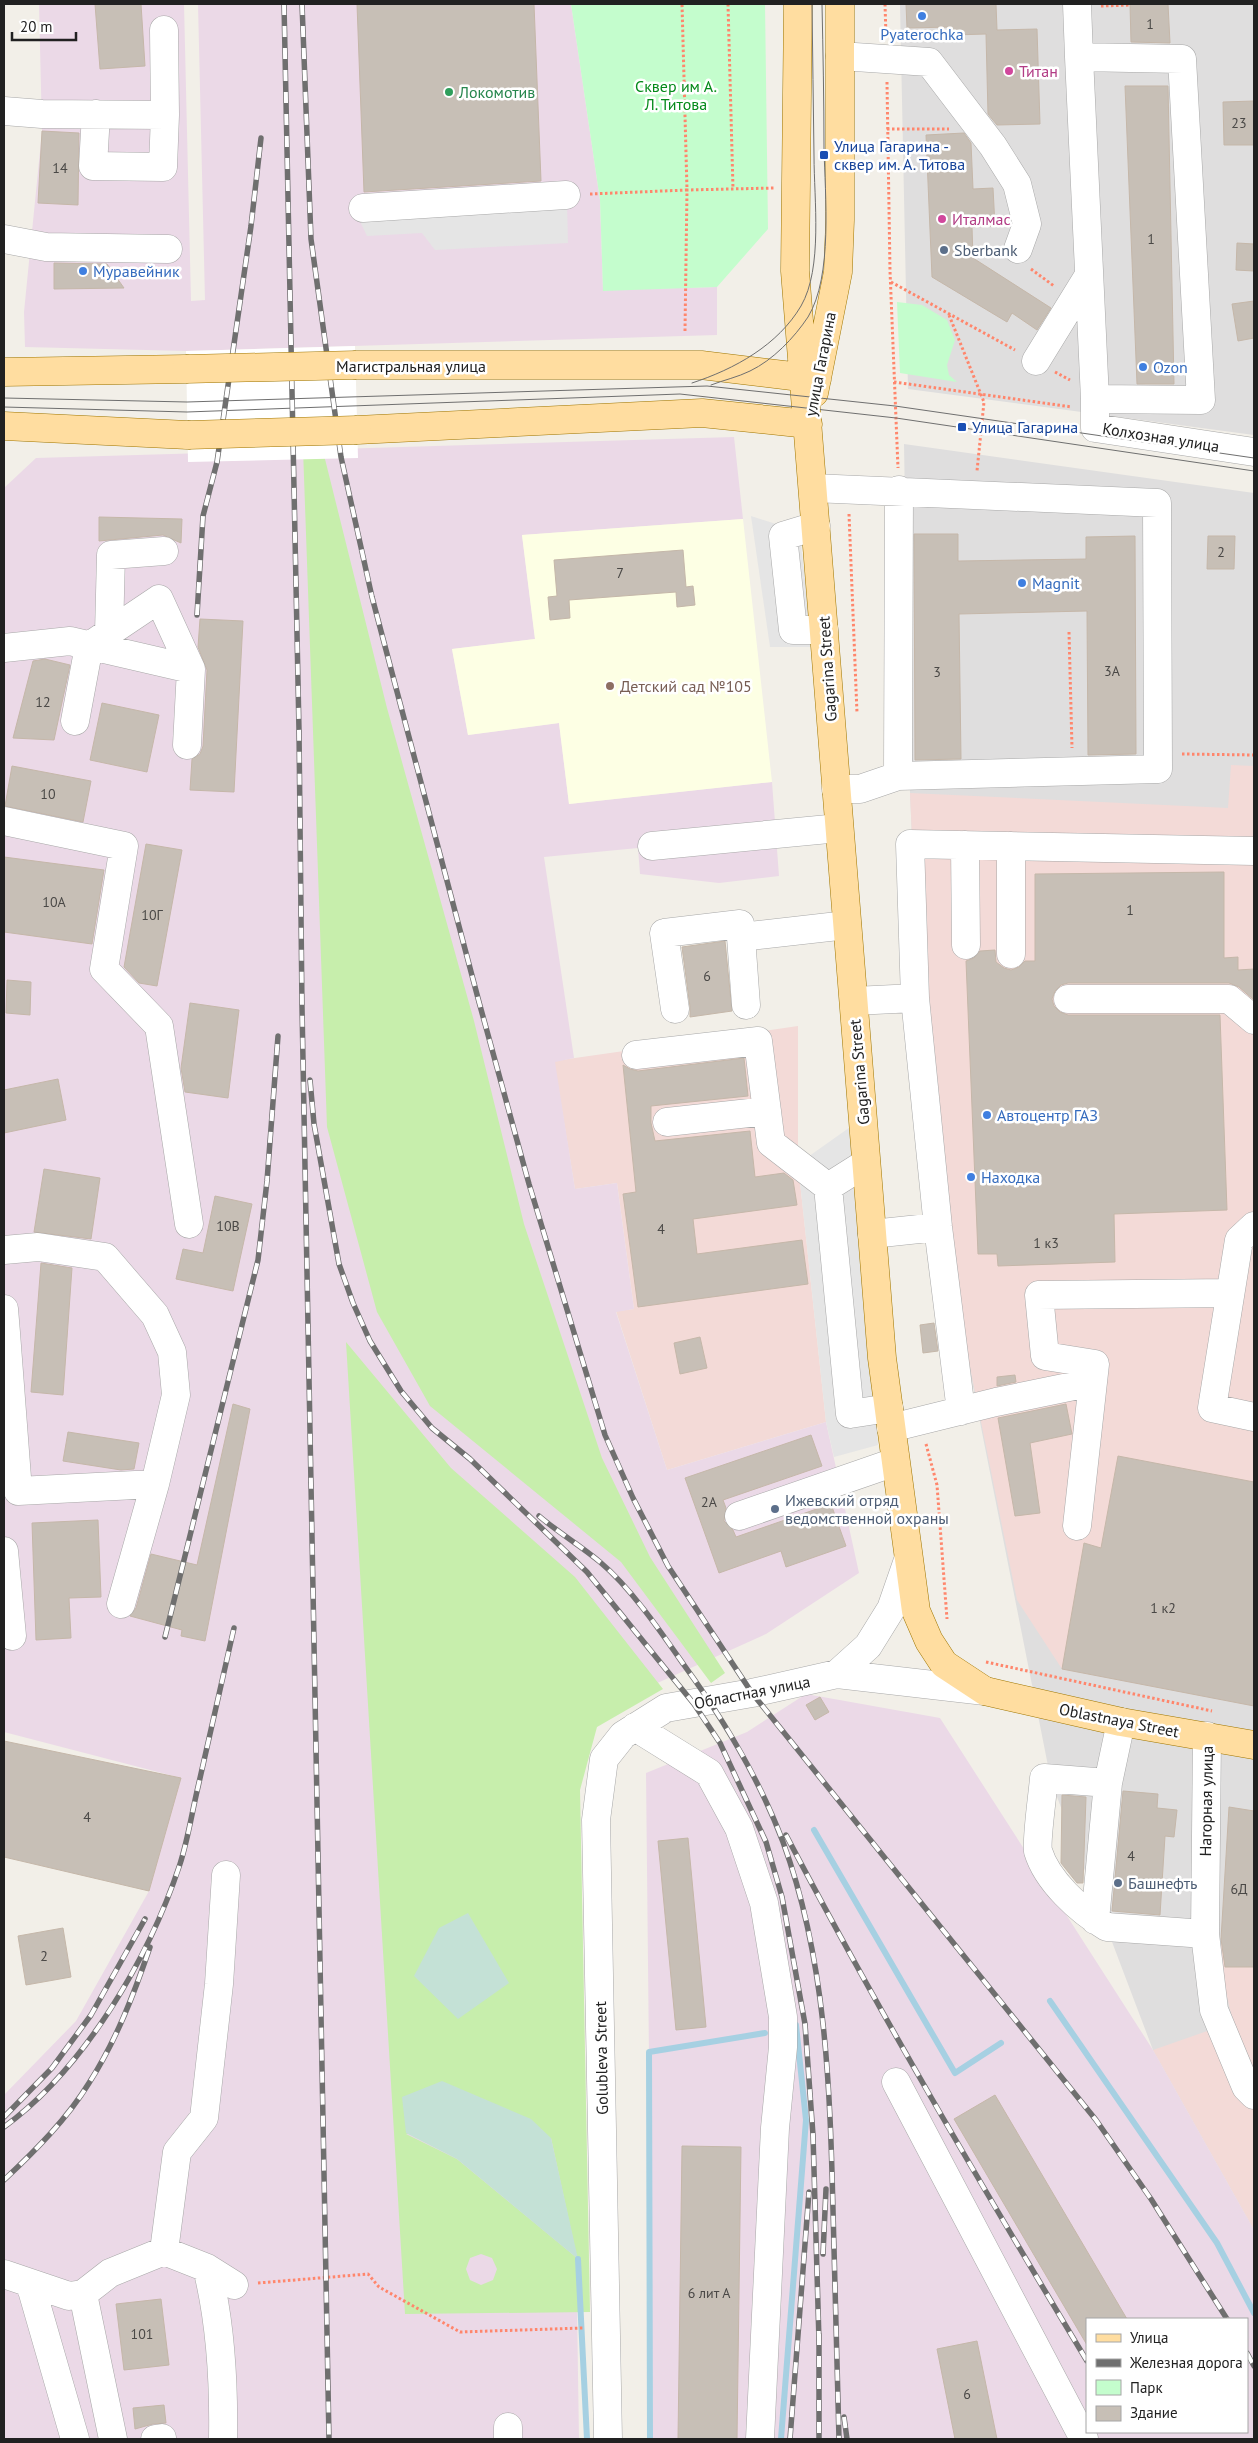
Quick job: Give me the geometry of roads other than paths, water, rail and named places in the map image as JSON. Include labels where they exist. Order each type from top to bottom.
[{"type":"main road","name":"улица Гагарина","points":[[798,4],[795,271],[810,378],[808,424]]},
{"type":"main road","name":"улица Гагарина","points":[[810,378],[838,272],[840,220],[840,4]]},
{"type":"main road","name":"Магистральная улица","points":[[4,372],[356,365],[701,365],[810,378]]},
{"type":"main road","points":[[4,426],[188,435],[357,430],[702,413],[808,424]]},
{"type":"main road","name":"Gagarina Street","points":[[808,424],[882,1358],[908,1560],[916,1611],[929,1642],[944,1664],[985,1691]]},
{"type":"main road","name":"Oblastnaya Street","points":[[985,1691],[1121,1722],[1212,1724],[1254,1745]]},
{"type":"street","points":[[1079,57],[1182,59],[1201,400],[1095,401],[1079,57],[1085,5]]},
{"type":"street","points":[[96,114],[93,166],[163,167],[165,115],[164,30]]},
{"type":"street","points":[[840,56],[929,62],[993,146],[1016,184],[1027,224],[1023,258]]},
{"type":"street","points":[[4,111],[42,114],[165,115]]},
{"type":"street","points":[[363,208],[566,195]]},
{"type":"street","points":[[4,239],[46,247],[168,249]]},
{"type":"street","points":[[1036,361],[1089,276]]},
{"type":"street","name":"Колхозная улица","points":[[1095,401],[1095,428],[1254,452]]},
{"type":"street","points":[[813,488],[898,490],[1157,503],[1158,769],[898,776],[860,789],[836,789]]},
{"type":"street","points":[[898,490],[898,776]]},
{"type":"street","points":[[74,721],[99,640],[111,555],[164,552]]},
{"type":"street","points":[[99,640],[159,599],[191,669],[187,745]]},
{"type":"street","points":[[4,648],[99,640],[191,669]]},
{"type":"street","points":[[4,821],[124,846],[104,969],[159,1026],[189,1224]]},
{"type":"street","points":[[652,846],[839,828]]},
{"type":"street","points":[[961,1411],[938,1227],[915,998],[910,844],[1254,851]]},
{"type":"street","points":[[965,845],[966,945]]},
{"type":"street","points":[[1011,846],[1011,954]]},
{"type":"street","points":[[675,1009],[664,933],[740,924],[746,1005]]},
{"type":"street","points":[[741,936],[847,925]]},
{"type":"street","points":[[854,1002],[915,998]]},
{"type":"street","points":[[1068,999],[1229,1000],[1254,1020]]},
{"type":"street","points":[[636,1055],[758,1041],[771,1143],[828,1187],[850,1414],[920,1422],[1093,1382]]},
{"type":"street","points":[[667,1122],[767,1111]]},
{"type":"street","points":[[828,1187],[866,1163]]},
{"type":"street","points":[[1254,1226],[1239,1240],[1212,1408],[1254,1417]]},
{"type":"street","points":[[872,1234],[938,1227]]},
{"type":"street","points":[[4,1250],[38,1247],[105,1257],[155,1315],[172,1352],[176,1395],[155,1484],[121,1604]]},
{"type":"street","points":[[1077,1526],[1095,1364],[1045,1356],[1039,1295],[1230,1293]]},
{"type":"street","points":[[4,1325],[11,1495],[155,1484]]},
{"type":"street","points":[[739,1516],[896,1462]]},
{"type":"street","points":[[4,1551],[12,1636]]},
{"type":"street","points":[[837,1674],[868,1646],[891,1609],[908,1560]]},
{"type":"street","points":[[837,1674],[985,1691]]},
{"type":"street","name":"Областная улица","points":[[666,1708],[752,1693],[837,1674]]},
{"type":"street","name":"Golubleva Street","points":[[608,2439],[596,1820],[604,1760],[623,1735],[666,1708]]},
{"type":"street","points":[[1096,1920],[1108,1783],[1121,1722]]},
{"type":"street","name":"Нагорная улица","points":[[1212,1724],[1205,1934],[1214,2010],[1246,2087],[1254,2095]]},
{"type":"street","points":[[635,1727],[708,1773],[738,1828],[764,1904],[783,2017],[783,2047],[775,2128],[760,2439]]},
{"type":"street","points":[[1108,1783],[1044,1778],[1038,1850],[1057,1884],[1096,1920],[1107,1926],[1205,1934]]},
{"type":"street","points":[[164,2251],[177,2152],[204,2118],[219,1984],[226,1875]]},
{"type":"street","points":[[896,2082],[1084,2439]]},
{"type":"street","points":[[4,2274],[69,2296],[83,2294],[110,2273],[164,2251],[207,2268],[234,2285]]},
{"type":"street","points":[[207,2268],[213,2294],[224,2383],[223,2439]]},
{"type":"street","points":[[30,2283],[75,2439]]},
{"type":"street","points":[[83,2294],[113,2439]]},
{"type":"waterway","points":[[814,1830],[955,2073],[1001,2043]]},
{"type":"waterway","points":[[1050,2001],[1217,2243],[1254,2313]]},
{"type":"waterway","points":[[781,2439],[806,2120],[796,2025]]},
{"type":"waterway","points":[[650,2439],[649,2052],[765,2033]]},
{"type":"waterway","points":[[578,2259],[587,2439]]},
{"type":"tram line","points":[[692,383],[724,371],[768,344],[791,320],[801,306],[808,290],[815,253],[816,233],[812,4]]},
{"type":"tram line","points":[[711,385],[750,371],[775,355],[808,317],[816,300],[821,280],[826,235],[822,4]]},
{"type":"tram line","points":[[4,398],[187,402],[707,386],[895,406],[1254,458]]},
{"type":"tram line","points":[[4,407],[187,412],[680,394],[896,418],[1254,471]]},
{"type":"railway","points":[[284,4],[299,730],[302,1007],[329,2439]]},
{"type":"railway","points":[[302,4],[311,239],[341,457],[372,597],[479,1002],[529,1184],[605,1435],[633,1498],[668,1566],[752,1693],[1096,2120],[1151,2199],[1226,2318]]},
{"type":"railway","points":[[197,615],[203,516],[217,462],[251,226],[261,138]]},
{"type":"railway","points":[[165,1637],[258,1260],[267,1181],[278,1036]]},
{"type":"railway","points":[[310,1080],[314,1124],[339,1264],[353,1303],[370,1341],[401,1391],[432,1428],[470,1459],[587,1572],[694,1704],[720,1743],[766,1842],[782,1897],[805,2024],[813,2135],[819,2341]]},
{"type":"railway","points":[[539,1516],[593,1556],[612,1573],[634,1597],[655,1625],[699,1686],[740,1750],[763,1795],[783,1842],[809,1932],[823,2024],[832,2164],[839,2439]]},
{"type":"railway","points":[[4,2127],[34,2103],[87,2043],[111,2009],[151,1936],[167,1900],[183,1855],[234,1628]]},
{"type":"railway","points":[[786,1835],[858,1968],[933,2100],[1086,2359]]},
{"type":"railway","points":[[4,2117],[52,2068],[91,2015],[145,1919]]},
{"type":"railway","points":[[4,2180],[50,2134],[89,2083],[108,2051],[124,2017],[150,1947]]},
{"type":"railway","points":[[823,2254],[826,2189]]},
{"type":"railway","points":[[790,2439],[809,2192]]},
{"type":"railway","points":[[819,2334],[819,2439]]},
{"type":"railway","points":[[1248,2355],[1254,2366]]},
{"type":"railway","points":[[844,2417],[847,2439]]},
{"type":"place","name":"Pyaterochka","points":[[922,16]]},
{"type":"place","name":"Титан","points":[[1009,71]]},
{"type":"place","name":"Локомотив","points":[[449,92]]},
{"type":"place","name":"Улица Гагарина - сквер им. А. Титова","points":[[824,155]]},
{"type":"place","name":"Италмас","points":[[942,219]]},
{"type":"place","name":"Sberbank","points":[[944,250]]},
{"type":"place","name":"Муравейник","points":[[83,271]]},
{"type":"place","name":"Ozon","points":[[1143,367]]},
{"type":"place","name":"Улица Гагарина","points":[[962,427]]},
{"type":"place","name":"Magnit","points":[[1022,583]]},
{"type":"place","name":"Детский сад №105","points":[[610,686]]},
{"type":"place","name":"Автоцентр ГАЗ","points":[[987,1115]]},
{"type":"place","name":"Находка","points":[[971,1177]]},
{"type":"place","name":"Ижевский отряд ведомственной охраны","points":[[775,1509]]},
{"type":"place","name":"Башнефть","points":[[1118,1883]]},
{"type":"park label","name":"Сквер им А. Л. Титова","points":[[676,95]]}]
